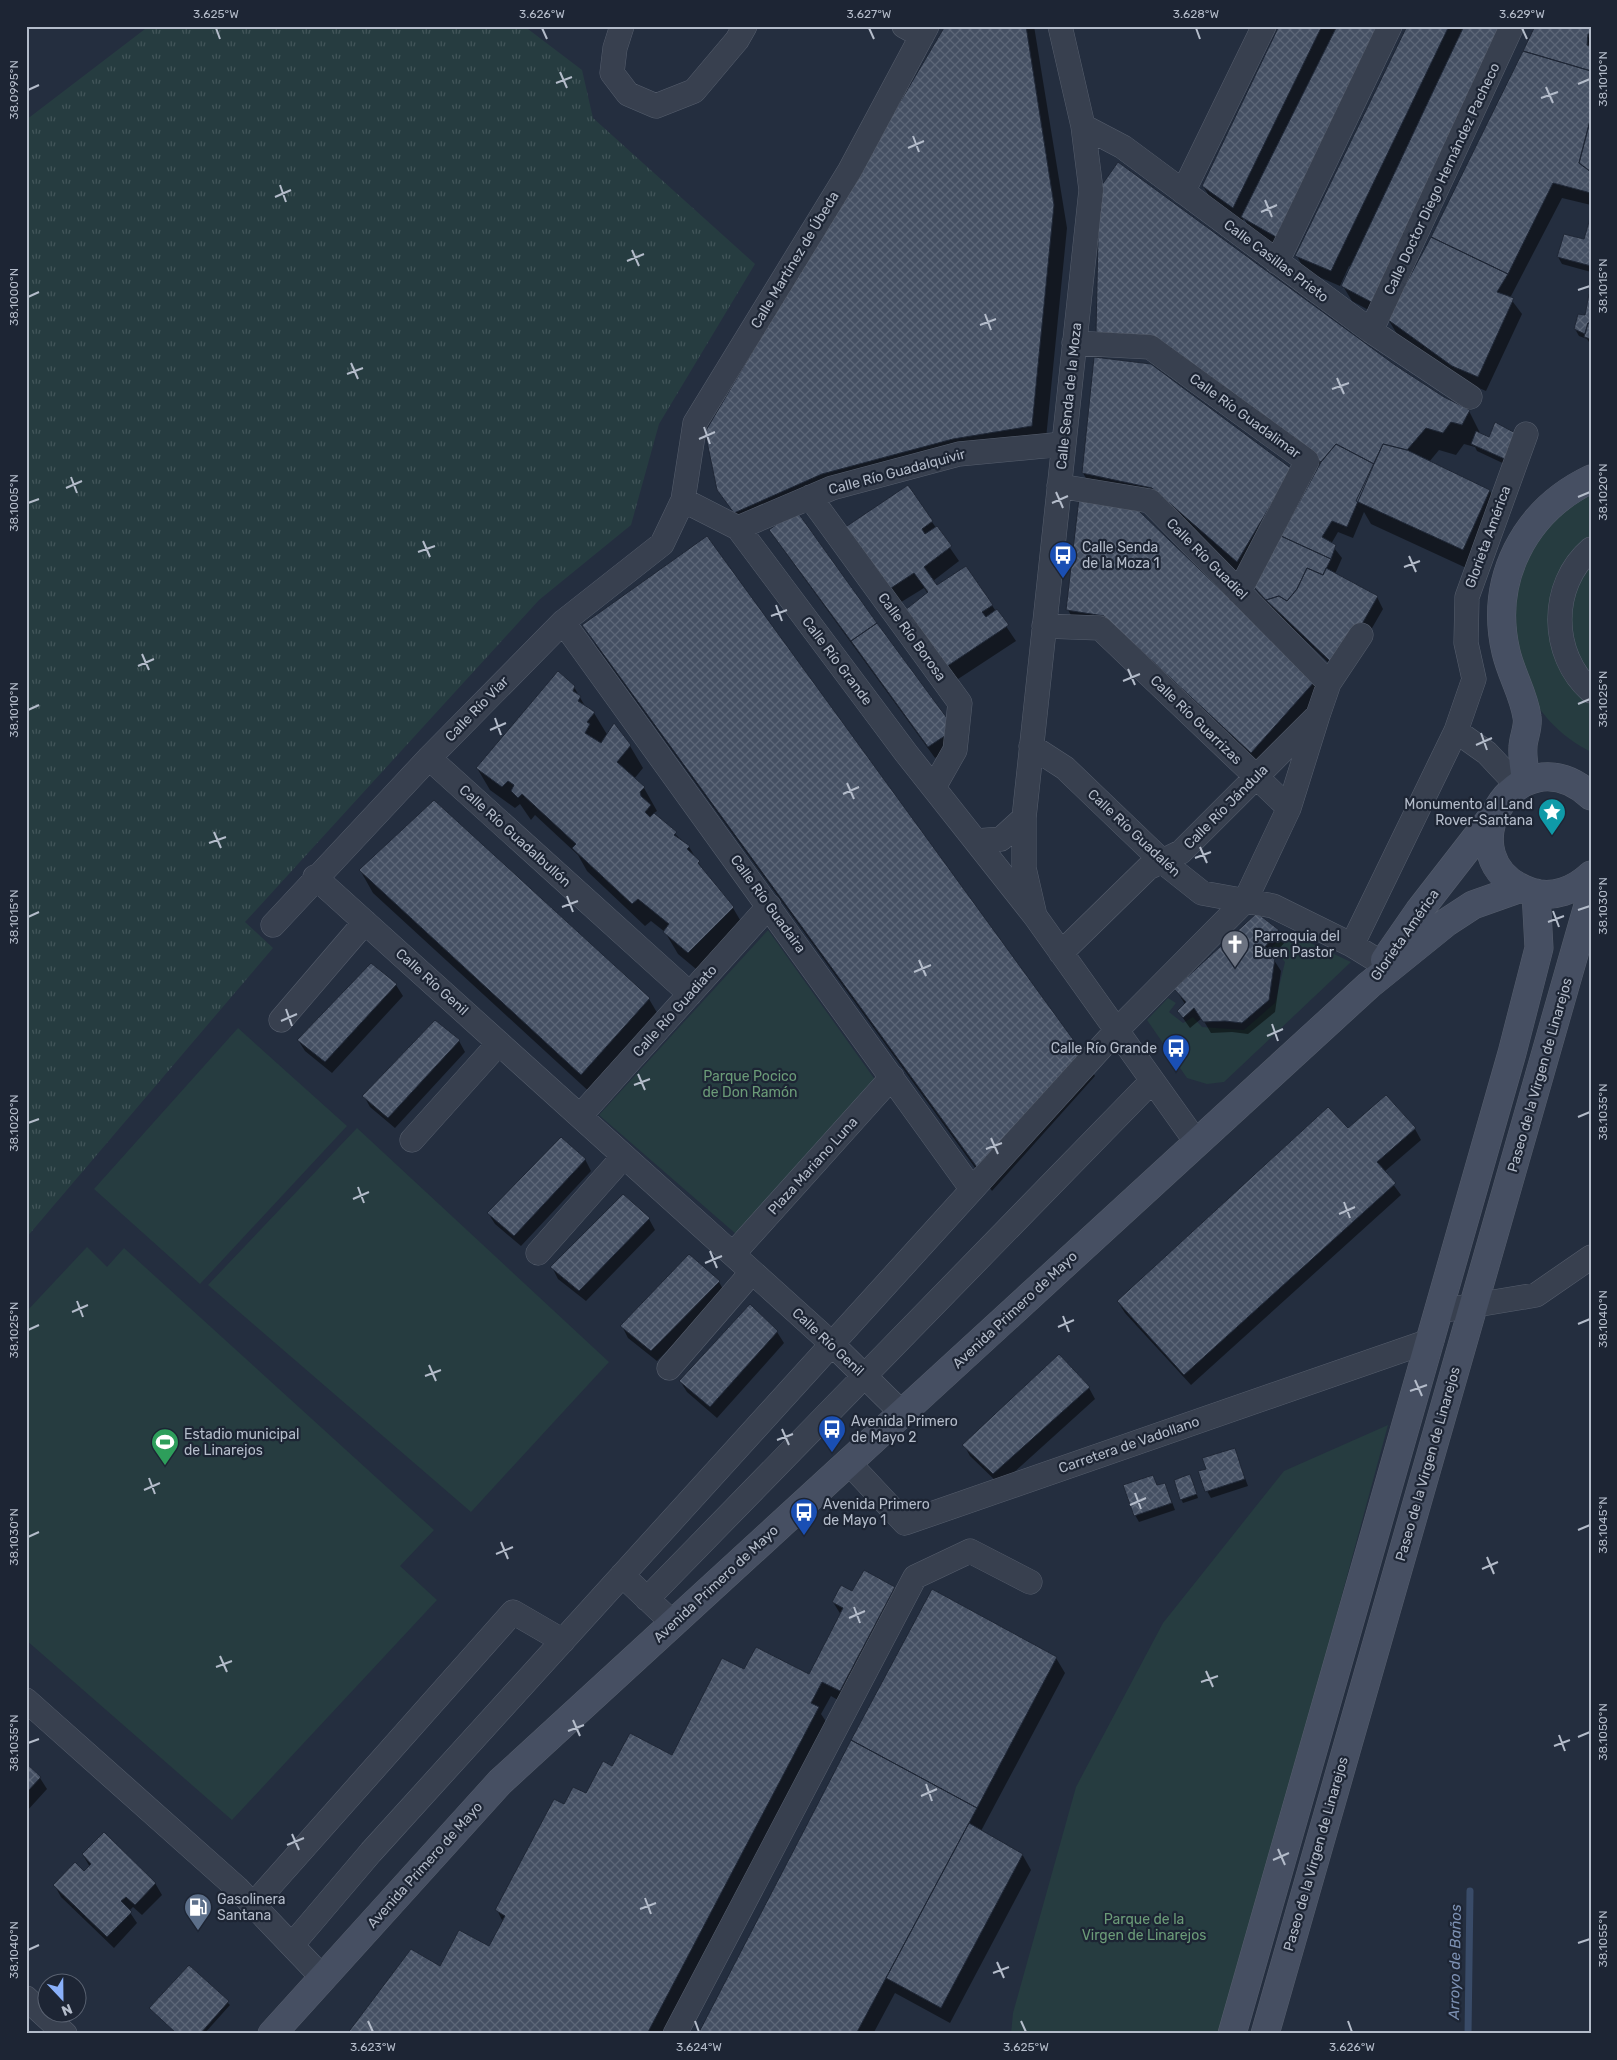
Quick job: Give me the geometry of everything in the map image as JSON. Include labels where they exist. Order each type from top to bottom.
[{"type":"main road","points":[[1591,479],[1563,496],[1535,520],[1523,537],[1507,575],[1502,593],[1501,616],[1506,653],[1528,718],[1523,748],[1522,784],[1550,778],[1561,779],[1582,788],[1591,796]]},
{"type":"main road","name":"Glorieta América","points":[[1376,974],[1419,911],[1492,817],[1498,805],[1522,784]]},
{"type":"main road","points":[[1232,2034],[1432,1340],[1539,948],[1529,891],[1500,870],[1494,858],[1490,838],[1492,817]]},
{"type":"main road","name":"Glorieta América","points":[[1376,974],[1473,905],[1529,891],[1561,893],[1573,889],[1591,876]]},
{"type":"main road","name":"Paseo de la Virgen de Linarejos","points":[[1265,2034],[1591,895]]},
{"type":"main road","name":"Avenida Primero de Mayo","points":[[272,2034],[500,1782],[849,1463],[1376,974]]},
{"type":"street","points":[[622,26],[615,48],[612,73],[628,94],[656,106],[694,91],[737,40],[745,26]]},
{"type":"street","name":"Calle Senda de la Moza","points":[[1035,916],[1024,868],[1024,818],[1091,190],[1083,126],[1060,26]]},
{"type":"street","points":[[1183,192],[1264,26]]},
{"type":"street","points":[[1277,262],[1390,26]]},
{"type":"street","name":"Calle Doctor Diego Hernández Pacheco","points":[[1371,331],[1512,26]]},
{"type":"street","name":"Calle Martínez de Úbeda","points":[[683,500],[695,423],[850,170],[918,29]]},
{"type":"street","name":"Calle Casillas Prieto","points":[[1083,126],[1123,147],[1371,331],[1470,397]]},
{"type":"street","name":"Calle Río Guadalimar","points":[[1074,343],[1150,347],[1307,461],[1239,592]]},
{"type":"street","name":"Glorieta América","points":[[1352,944],[1456,731],[1474,679],[1466,643],[1467,597],[1526,434]]},
{"type":"street","name":"Calle Río Guadalquivir","points":[[738,528],[832,488],[959,454],[1064,444]]},
{"type":"street","name":"Calle Río Guadiel","points":[[1059,486],[1150,502],[1329,684]]},
{"type":"street","name":"Calle Río Borosa","points":[[810,497],[960,703],[955,750],[934,787]]},
{"type":"street","name":"Calle Río Grande","points":[[683,500],[738,528],[934,787],[1035,916],[1197,1142]]},
{"type":"street","name":"Calle Río Viar","points":[[273,925],[315,877],[563,622],[662,544],[683,500]]},
{"type":"street","points":[[1591,549],[1581,558],[1564,587],[1559,620],[1564,653],[1580,682],[1591,691]]},
{"type":"street","name":"Calle Río Guadaira","points":[[563,622],[971,1188]]},
{"type":"street","name":"Calle Río Guarrizas","points":[[1044,626],[1100,628],[1289,808]]},
{"type":"street","name":"Calle Río Jándula","points":[[1061,953],[1148,868],[1181,852],[1318,715],[1329,684],[1361,635]]},
{"type":"street","points":[[292,1945],[371,1852],[971,1188],[1117,1030],[1245,901],[1289,808],[1318,715]]},
{"type":"street","points":[[1456,731],[1487,753],[1522,784]]},
{"type":"street","name":"Calle Río Guadalén","points":[[1032,746],[1065,768],[1163,862],[1202,893],[1273,906],[1352,944],[1376,974]]},
{"type":"street","name":"Calle Río Guadalbullón","points":[[429,758],[690,994]]},
{"type":"street","points":[[976,841],[1001,838],[1024,818]]},
{"type":"street","name":"Calle Río Genil","points":[[315,877],[832,1343],[902,1413]]},
{"type":"street","name":"Calle Río Guadiato","points":[[580,1116],[769,906]]},
{"type":"street","points":[[281,1020],[365,922]]},
{"type":"street","points":[[412,1140],[499,1043]]},
{"type":"street","name":"Plaza Mariano Luna","points":[[733,1254],[892,1077]]},
{"type":"street","points":[[647,1599],[1152,1081]]},
{"type":"street","points":[[538,1253],[624,1156]]},
{"type":"street","points":[[1440,1311],[1536,1295],[1591,1256]]},
{"type":"street","points":[[669,1368],[752,1272]]},
{"type":"street","name":"Carretera de Vadollano","points":[[849,1463],[905,1524],[1432,1340]]},
{"type":"street","points":[[675,2034],[915,1577],[970,1551],[1030,1582]]},
{"type":"street","points":[[622,1575],[673,1623]]},
{"type":"street","points":[[252,1905],[513,1612],[563,1640]]},
{"type":"street","points":[[26,1700],[237,1888],[322,1977]]},
{"type":"street","points":[[26,1998],[66,2034]]},
{"type":"green space","points":[[149,26],[524,26],[582,70],[593,118],[755,264],[659,424],[631,525],[539,600],[245,922],[273,948],[26,1238],[26,120]]},
{"type":"green space","points":[[1591,493],[1591,752],[1562,733],[1540,709],[1524,681],[1515,651],[1512,619],[1517,587],[1528,556],[1546,527],[1564,510]]},
{"type":"green space","name":"Parque Pocico de Don Ramón","points":[[768,930],[876,1081],[736,1234],[599,1115]]},
{"type":"green space","points":[[1287,932],[1351,962],[1224,1082],[1207,1084],[1187,1078],[1147,1020],[1168,998],[1176,1003],[1169,1012],[1183,1023],[1193,1017],[1202,1027],[1244,1030],[1275,1003],[1285,962],[1272,947]]},
{"type":"green space","points":[[238,1028],[347,1126],[200,1284],[94,1189]]},
{"type":"green space","points":[[357,1128],[609,1362],[471,1512],[208,1285]]},
{"type":"green space","name":"Estadio municipal de Linarejos","points":[[87,1247],[107,1267],[124,1248],[434,1530],[400,1566],[437,1600],[232,1820],[26,1640],[26,1312]]},
{"type":"green space","name":"Parque de la Virgen de Linarejos","points":[[1388,1425],[1223,2034],[1011,2034],[1013,2013],[1076,1787],[1163,1623],[1284,1471]]},
{"type":"building","points":[[945,26],[1026,26],[1054,205],[1032,426],[953,439],[822,474],[734,513],[717,490],[705,432]]},
{"type":"building","points":[[1279,26],[1322,26],[1233,208],[1202,186]]},
{"type":"building","points":[[1337,26],[1379,26],[1276,237],[1241,217]]},
{"type":"building","points":[[1407,26],[1449,26],[1331,271],[1295,256]]},
{"type":"building","points":[[1464,26],[1503,26],[1375,304],[1341,286]]},
{"type":"building","points":[[1535,26],[1591,26],[1591,34],[1588,34],[1587,45],[1591,47],[1591,71],[1523,51]]},
{"type":"building","points":[[1523,51],[1591,71],[1591,117],[1579,163],[1591,172],[1591,193],[1553,183],[1508,274],[1431,237]]},
{"type":"building","points":[[1591,117],[1591,172],[1579,163]]},
{"type":"building","points":[[1118,162],[1395,365],[1444,397],[1470,410],[1462,425],[1451,422],[1443,433],[1426,428],[1407,450],[1383,444],[1374,464],[1336,444],[1321,462],[1152,339],[1096,332],[1099,189]]},
{"type":"building","points":[[1590,218],[1591,266],[1557,257],[1564,234],[1584,239]]},
{"type":"building","points":[[1431,237],[1508,274],[1497,292],[1514,298],[1478,377],[1452,366],[1387,319]]},
{"type":"building","points":[[1589,294],[1591,324],[1588,323],[1585,334],[1574,329],[1578,314],[1585,315]]},
{"type":"building","points":[[1588,323],[1591,324],[1591,339],[1584,337]]},
{"type":"building","points":[[1094,357],[1151,364],[1292,469],[1237,562],[1152,488],[1082,473]]},
{"type":"building","points":[[1495,422],[1517,434],[1507,460],[1471,444],[1476,431],[1489,437]]},
{"type":"building","points":[[1336,444],[1374,464],[1347,527],[1332,521],[1322,537],[1336,545],[1331,559],[1281,536],[1321,462]]},
{"type":"building","points":[[1383,444],[1407,450],[1490,490],[1463,550],[1356,501]]},
{"type":"building","points":[[908,485],[933,521],[922,529],[925,534],[937,526],[952,546],[924,567],[937,585],[966,566],[993,605],[982,612],[986,617],[997,609],[1009,625],[946,667],[905,610],[928,592],[914,573],[888,590],[844,528]]},
{"type":"building","points":[[1079,498],[1139,511],[1315,681],[1251,753],[1104,616],[1066,610]]},
{"type":"building","points":[[796,510],[877,623],[851,641],[769,530]]},
{"type":"building","points":[[707,536],[1083,1053],[979,1170],[582,625]]},
{"type":"building","points":[[1281,536],[1331,559],[1323,575],[1307,568],[1297,589],[1287,601],[1279,596],[1266,600],[1253,586]]},
{"type":"building","points":[[1307,568],[1323,575],[1326,568],[1378,596],[1362,624],[1331,662],[1266,600],[1279,596],[1287,601],[1297,589]]},
{"type":"building","points":[[877,623],[955,729],[928,747],[851,641]]},
{"type":"building","points":[[558,671],[575,686],[573,691],[581,696],[578,701],[595,712],[587,722],[590,724],[585,733],[601,743],[614,723],[631,745],[617,762],[645,787],[640,792],[641,796],[651,805],[645,812],[650,817],[654,813],[677,832],[674,835],[690,846],[687,849],[700,861],[698,863],[734,907],[688,953],[663,932],[669,924],[638,899],[632,904],[572,848],[576,844],[522,794],[518,798],[511,791],[514,785],[508,781],[502,787],[476,768]]},
{"type":"building","points":[[434,800],[650,998],[581,1075],[359,870]]},
{"type":"building","name":"Parroquia del Buen Pastor","points":[[1257,913],[1279,930],[1264,948],[1275,958],[1269,1000],[1242,1023],[1225,1021],[1203,1022],[1194,1008],[1183,1018],[1177,1011],[1186,1002],[1174,989]]},
{"type":"building","points":[[371,963],[397,984],[325,1062],[297,1040]]},
{"type":"building","points":[[435,1020],[460,1040],[388,1118],[362,1096]]},
{"type":"building","points":[[1386,1095],[1416,1128],[1377,1162],[1396,1183],[1184,1375],[1117,1301],[1328,1107],[1348,1128]]},
{"type":"building","points":[[561,1137],[586,1159],[514,1236],[487,1213]]},
{"type":"building","points":[[623,1194],[650,1218],[579,1291],[550,1267]]},
{"type":"building","points":[[689,1254],[720,1281],[651,1351],[620,1326]]},
{"type":"building","points":[[750,1304],[778,1331],[710,1407],[679,1381]]},
{"type":"building","points":[[1059,1354],[1090,1387],[993,1474],[962,1445]]},
{"type":"building","points":[[1235,1448],[1245,1479],[1205,1492],[1198,1471],[1206,1469],[1202,1458]]},
{"type":"building","points":[[1190,1474],[1197,1494],[1180,1500],[1174,1480]]},
{"type":"building","points":[[1153,1475],[1157,1485],[1165,1483],[1172,1503],[1134,1516],[1123,1485]]},
{"type":"building","points":[[864,1570],[895,1587],[840,1691],[822,1682],[811,1703],[819,1707],[647,2034],[347,2034],[411,1949],[440,1966],[459,1930],[489,1946],[505,1916],[495,1910],[554,1799],[564,1804],[573,1787],[586,1793],[603,1761],[612,1766],[630,1733],[672,1755],[722,1658],[744,1669],[756,1647],[809,1674],[843,1608],[832,1602],[841,1585],[852,1591]]},
{"type":"building","points":[[932,1589],[1057,1657],[977,1808],[851,1740]]},
{"type":"building","points":[[851,1740],[977,1808],[856,2034],[698,2034]]},
{"type":"building","points":[[26,1763],[41,1777],[26,1793]]},
{"type":"building","points":[[969,1823],[1023,1854],[941,2008],[886,1978]]},
{"type":"building","points":[[104,1832],[156,1883],[135,1905],[126,1897],[121,1901],[132,1912],[107,1937],[53,1885],[75,1862],[84,1871],[91,1864],[82,1854]]},
{"type":"building","points":[[189,1965],[229,2001],[200,2034],[177,2034],[149,2008]]},
{"type":"waterway","name":"Arroyo de Baños","points":[[1468,2034],[1470,1891]]},
{"type":"place","name":"Calle Senda de la Moza 1","points":[[1063,579]]},
{"type":"place","name":"Monumento al Land Rover-Santana","points":[[1552,836]]},
{"type":"place","name":"Parroquia del Buen Pastor","points":[[1235,968]]},
{"type":"place","name":"Calle Río Grande","points":[[1176,1072]]},
{"type":"place","name":"Avenida Primero de Mayo 2","points":[[832,1453]]},
{"type":"place","name":"Estadio municipal de Linarejos","points":[[165,1466]]},
{"type":"place","name":"Avenida Primero de Mayo 1","points":[[804,1536]]},
{"type":"place","name":"Gasolinera Santana","points":[[198,1931]]}]
